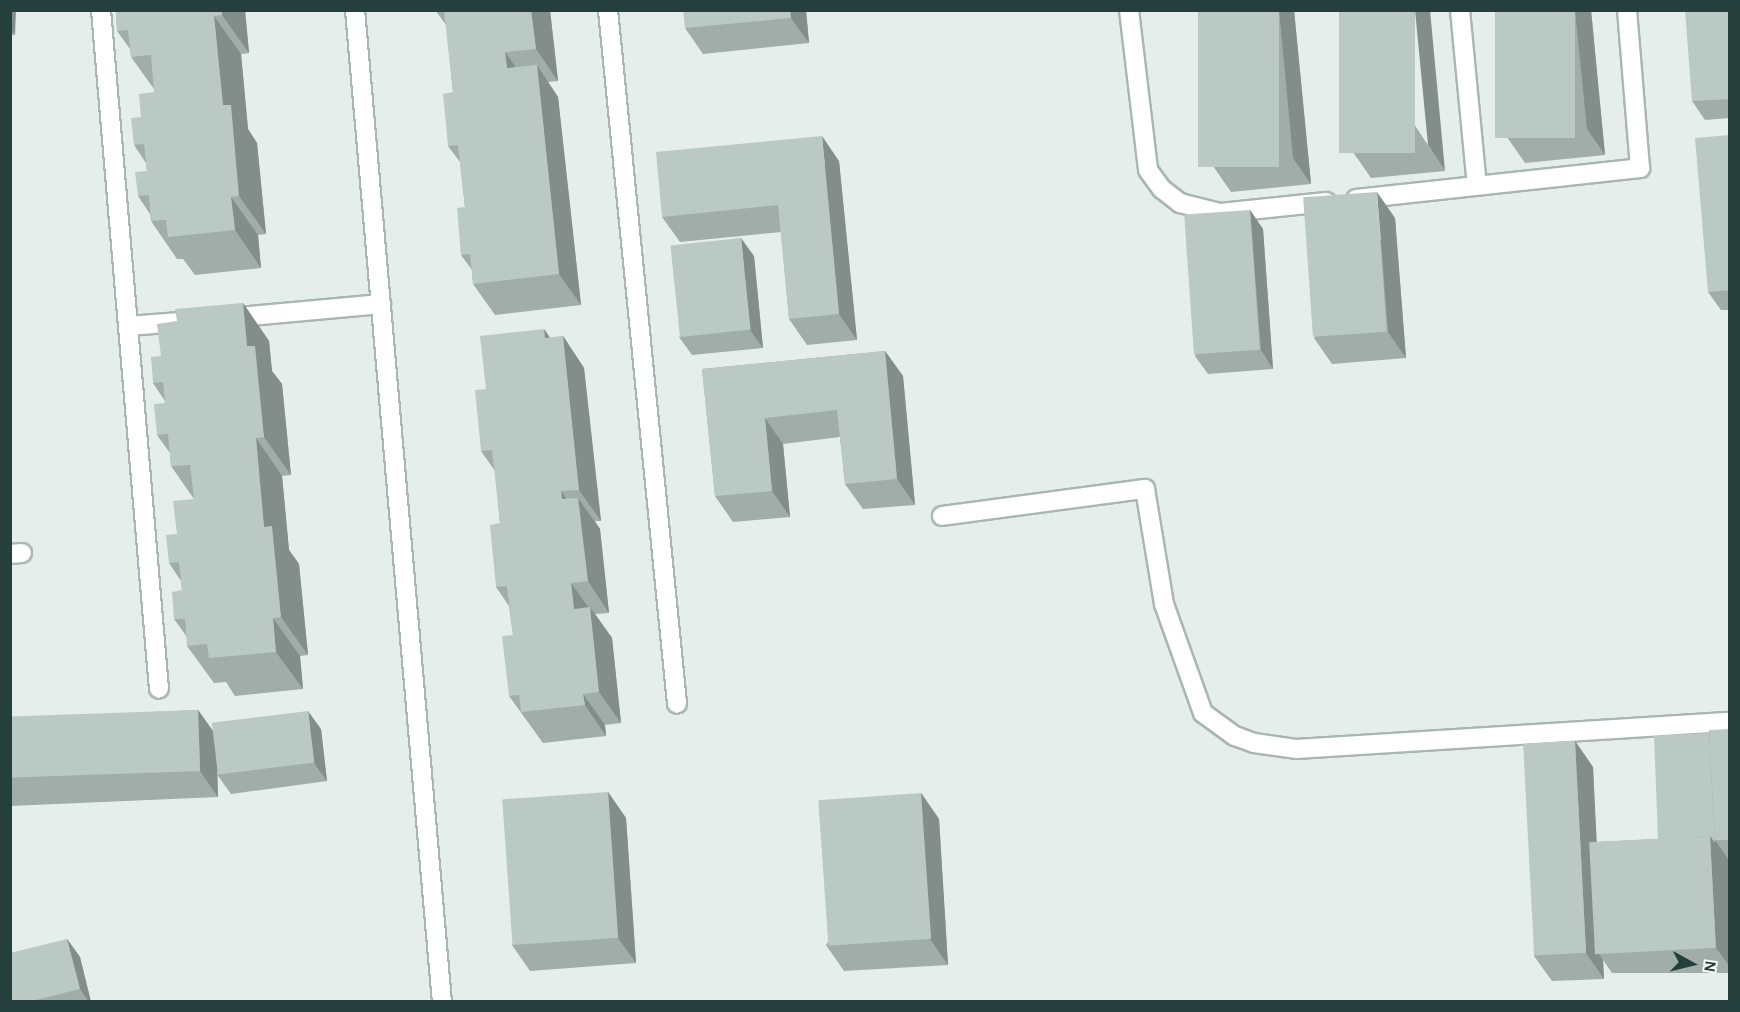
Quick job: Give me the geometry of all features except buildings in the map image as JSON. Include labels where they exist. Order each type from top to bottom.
[{"type":"main road","points":[[101,10],[159,689]]},
{"type":"main road","points":[[355,10],[442,1002]]},
{"type":"main road","points":[[608,10],[677,704]]},
{"type":"main road","points":[[1129,10],[1148,170],[1162,189],[1180,203],[1220,213],[1640,168],[1627,10]]},
{"type":"main road","points":[[1461,10],[1477,185]]},
{"type":"main road","points":[[128,326],[381,304]]},
{"type":"main road","points":[[942,516],[1145,489],[1164,604],[1203,713],[1235,736],[1254,743],[1296,749],[1730,722]]}]
